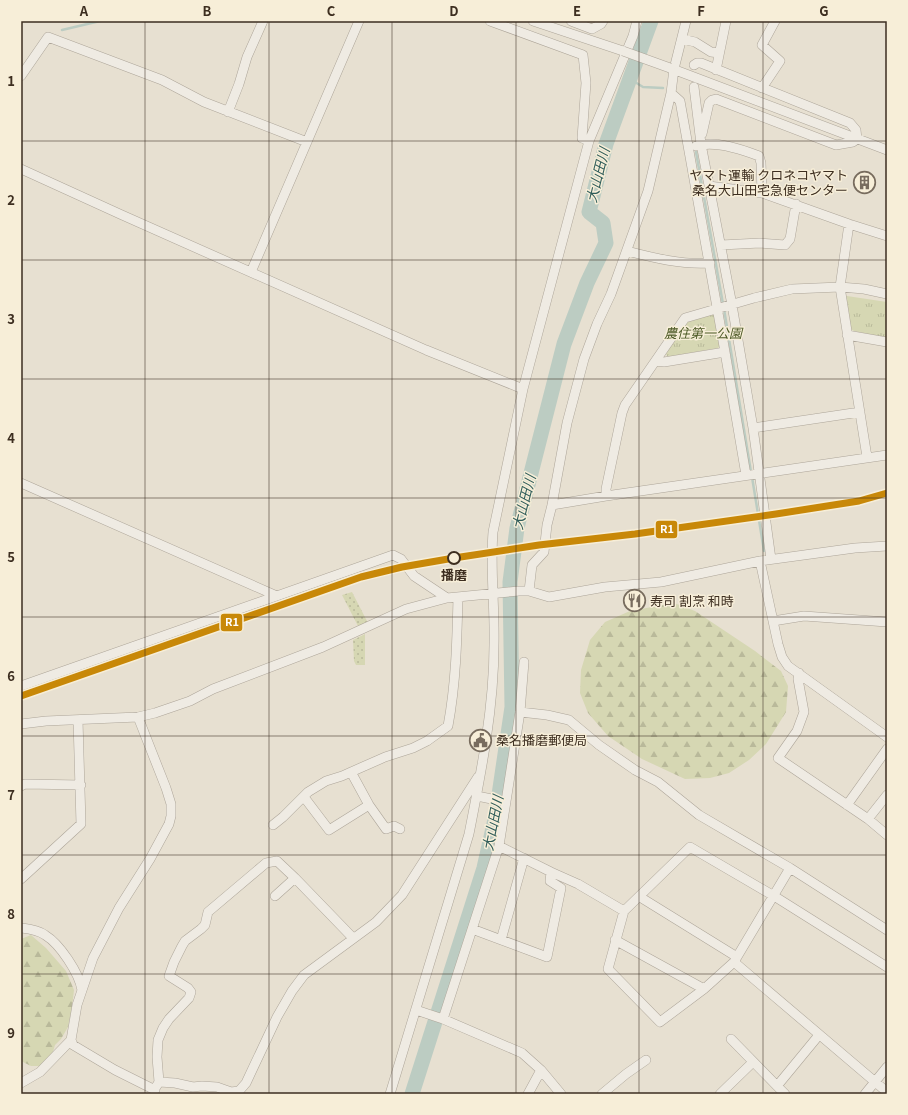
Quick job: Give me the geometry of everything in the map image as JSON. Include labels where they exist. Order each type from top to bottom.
[{"type":"street","points":[[228,112],[239,84],[247,57],[263,21]]},
{"type":"street","points":[[251,272],[359,21]]},
{"type":"street","points":[[490,21],[583,55],[586,83],[582,138],[589,141]]},
{"type":"street","points":[[533,21],[672,68],[887,150]]},
{"type":"street","points":[[571,21],[592,29],[601,24],[603,21]]},
{"type":"street","points":[[390,1094],[418,1011],[479,797],[480,774],[492,698],[495,594],[491,552],[493,532],[523,389],[589,141],[633,36],[637,21]]},
{"type":"street","points":[[529,591],[532,565],[544,552],[547,525],[552,506],[567,423],[584,359],[597,324],[611,294],[648,191],[671,93],[672,68],[682,39],[686,21]]},
{"type":"street","points":[[716,70],[726,21]]},
{"type":"street","points":[[762,88],[780,61],[762,45],[774,21]]},
{"type":"street","points":[[21,76],[48,37],[162,80],[204,102],[307,142]]},
{"type":"street","points":[[682,39],[695,42],[711,52],[719,53]]},
{"type":"street","points":[[694,66],[697,63],[701,64],[850,123],[856,130],[856,139]]},
{"type":"street","points":[[694,87],[701,142],[721,245],[725,352],[771,559]]},
{"type":"street","points":[[671,93],[680,101],[710,263],[724,307],[753,428],[752,474]]},
{"type":"street","points":[[701,142],[709,103],[716,99],[836,145],[853,142],[856,139]]},
{"type":"street","points":[[689,147],[701,142],[749,152],[759,156],[762,163],[762,193]]},
{"type":"street","points":[[21,169],[122,216],[426,350],[523,389]]},
{"type":"street","points":[[709,186],[762,193],[887,236]]},
{"type":"street","points":[[721,245],[760,243],[785,245],[790,239],[796,204]]},
{"type":"street","points":[[849,224],[840,287],[867,457]]},
{"type":"street","points":[[627,251],[656,258],[690,263],[710,263]]},
{"type":"street","points":[[606,496],[606,489],[625,405],[685,318],[792,289],[840,287],[864,289],[887,294]]},
{"type":"street","points":[[847,335],[887,342]]},
{"type":"street","points":[[656,361],[664,362],[725,352]]},
{"type":"street","points":[[753,428],[860,412]]},
{"type":"street","points":[[552,506],[606,496],[887,455]]},
{"type":"street","points":[[21,483],[277,596]]},
{"type":"street","points":[[21,724],[46,721],[138,717],[155,713],[190,701],[213,689],[323,647],[406,609],[447,598],[519,591],[529,591],[549,597],[605,587],[661,582],[771,559],[855,548],[887,546]]},
{"type":"street","points":[[21,686],[393,555],[401,559],[414,576],[447,598]]},
{"type":"street","points":[[760,561],[782,657],[788,666],[887,737]]},
{"type":"street","points":[[273,825],[308,792],[326,781],[385,757],[413,748],[427,741],[448,726],[457,652],[458,597]]},
{"type":"street","points":[[773,621],[804,616],[887,622]]},
{"type":"street","points":[[441,1019],[499,846],[504,802],[520,712],[524,662]]},
{"type":"street","points":[[799,674],[798,679],[804,712],[797,731],[778,758],[847,805],[887,835]]},
{"type":"street","points":[[520,712],[547,715],[569,720],[599,745],[635,770],[658,782],[699,816],[790,868],[887,930]]},
{"type":"street","points":[[138,717],[166,788],[171,804],[171,816],[169,824],[150,859],[108,927],[93,958],[82,990],[74,1020],[71,1040],[73,1045],[116,1070],[156,1089],[175,1083],[193,1087],[217,1087],[239,1093],[246,1082],[277,1017],[292,991],[304,975],[376,922],[402,895],[480,774]]},
{"type":"street","points":[[21,880],[81,824],[78,720]]},
{"type":"street","points":[[847,805],[887,750]]},
{"type":"street","points":[[351,772],[369,805],[386,829],[394,826],[400,829]]},
{"type":"street","points":[[21,786],[25,784],[81,785]]},
{"type":"street","points":[[868,820],[887,795]]},
{"type":"street","points":[[304,797],[329,830],[369,805]]},
{"type":"street","points":[[479,797],[504,802]]},
{"type":"street","points":[[499,846],[578,884],[624,911]]},
{"type":"street","points":[[790,868],[774,896],[735,959],[704,989],[660,1022],[608,969],[624,911],[690,847],[774,896],[887,967]]},
{"type":"street","points":[[501,940],[524,858]]},
{"type":"street","points":[[156,1089],[158,1040],[169,1019],[189,998],[191,992],[188,988],[169,976],[178,953],[185,941],[205,925],[208,912],[266,863],[277,861],[354,938]]},
{"type":"street","points":[[472,929],[547,957],[561,888],[550,881],[551,872]]},
{"type":"street","points":[[275,896],[295,878]]},
{"type":"street","points":[[640,897],[735,959],[819,1035],[887,1092]]},
{"type":"street","points":[[21,928],[45,934],[54,943],[73,968],[82,990]]},
{"type":"street","points":[[616,940],[704,989]]},
{"type":"street","points":[[418,1011],[498,1042],[522,1053],[541,1070],[561,1094]]},
{"type":"street","points":[[731,1039],[780,1091],[819,1035]]},
{"type":"street","points":[[21,1083],[40,1072],[71,1040]]},
{"type":"street","points":[[602,1094],[646,1060]]},
{"type":"street","points":[[720,1094],[753,1062]]},
{"type":"street","points":[[865,1094],[887,1067]]},
{"type":"street","points":[[528,1094],[541,1070]]},
{"type":"green space","points":[[847,296],[887,302],[887,338],[850,329],[844,297]]},
{"type":"green space","name":"農住第一公園","points":[[712,313],[717,317],[723,343],[718,348],[668,357],[666,354],[686,321]]},
{"type":"green space","points":[[352,592],[368,623],[358,626],[342,595]]},
{"type":"green space","points":[[674,603],[695,611],[755,651],[781,671],[788,686],[786,712],[766,744],[749,760],[729,773],[710,778],[685,779],[642,759],[608,736],[588,713],[580,693],[581,670],[590,640],[605,622],[630,611]]},
{"type":"green space","points":[[365,634],[365,665],[356,665],[354,661],[353,640]]},
{"type":"green space","points":[[31,935],[46,948],[66,971],[74,990],[68,1027],[61,1039],[55,1045],[52,1055],[41,1066],[31,1066],[21,1061],[21,939]]},
{"type":"waterway","points":[[62,30],[100,21]]},
{"type":"waterway","name":"大山田川","points":[[412,1094],[484,868],[496,815],[512,707],[510,582],[517,528],[564,344],[587,283],[606,243],[603,223],[589,212],[606,144],[651,21]]},
{"type":"waterway","points":[[630,79],[643,87],[663,88]]},
{"type":"waterway","points":[[696,152],[723,304]]},
{"type":"waterway","points":[[724,309],[751,472]]},
{"type":"waterway","points":[[752,477],[764,551]]},
{"type":"transit line","name":"R1","points":[[21,696],[361,577],[402,567],[539,545],[635,534],[776,514],[859,501],[887,493]]},
{"type":"place","name":"ヤマト運輸 クロネコヤマト 桑名大山田宅急便センター","points":[[864,182]]},
{"type":"place","name":"播磨","points":[[454,558]]},
{"type":"place","name":"寿司 割烹 和時","points":[[634,601]]},
{"type":"place","name":"桑名播磨郵便局","points":[[480,740]]}]
